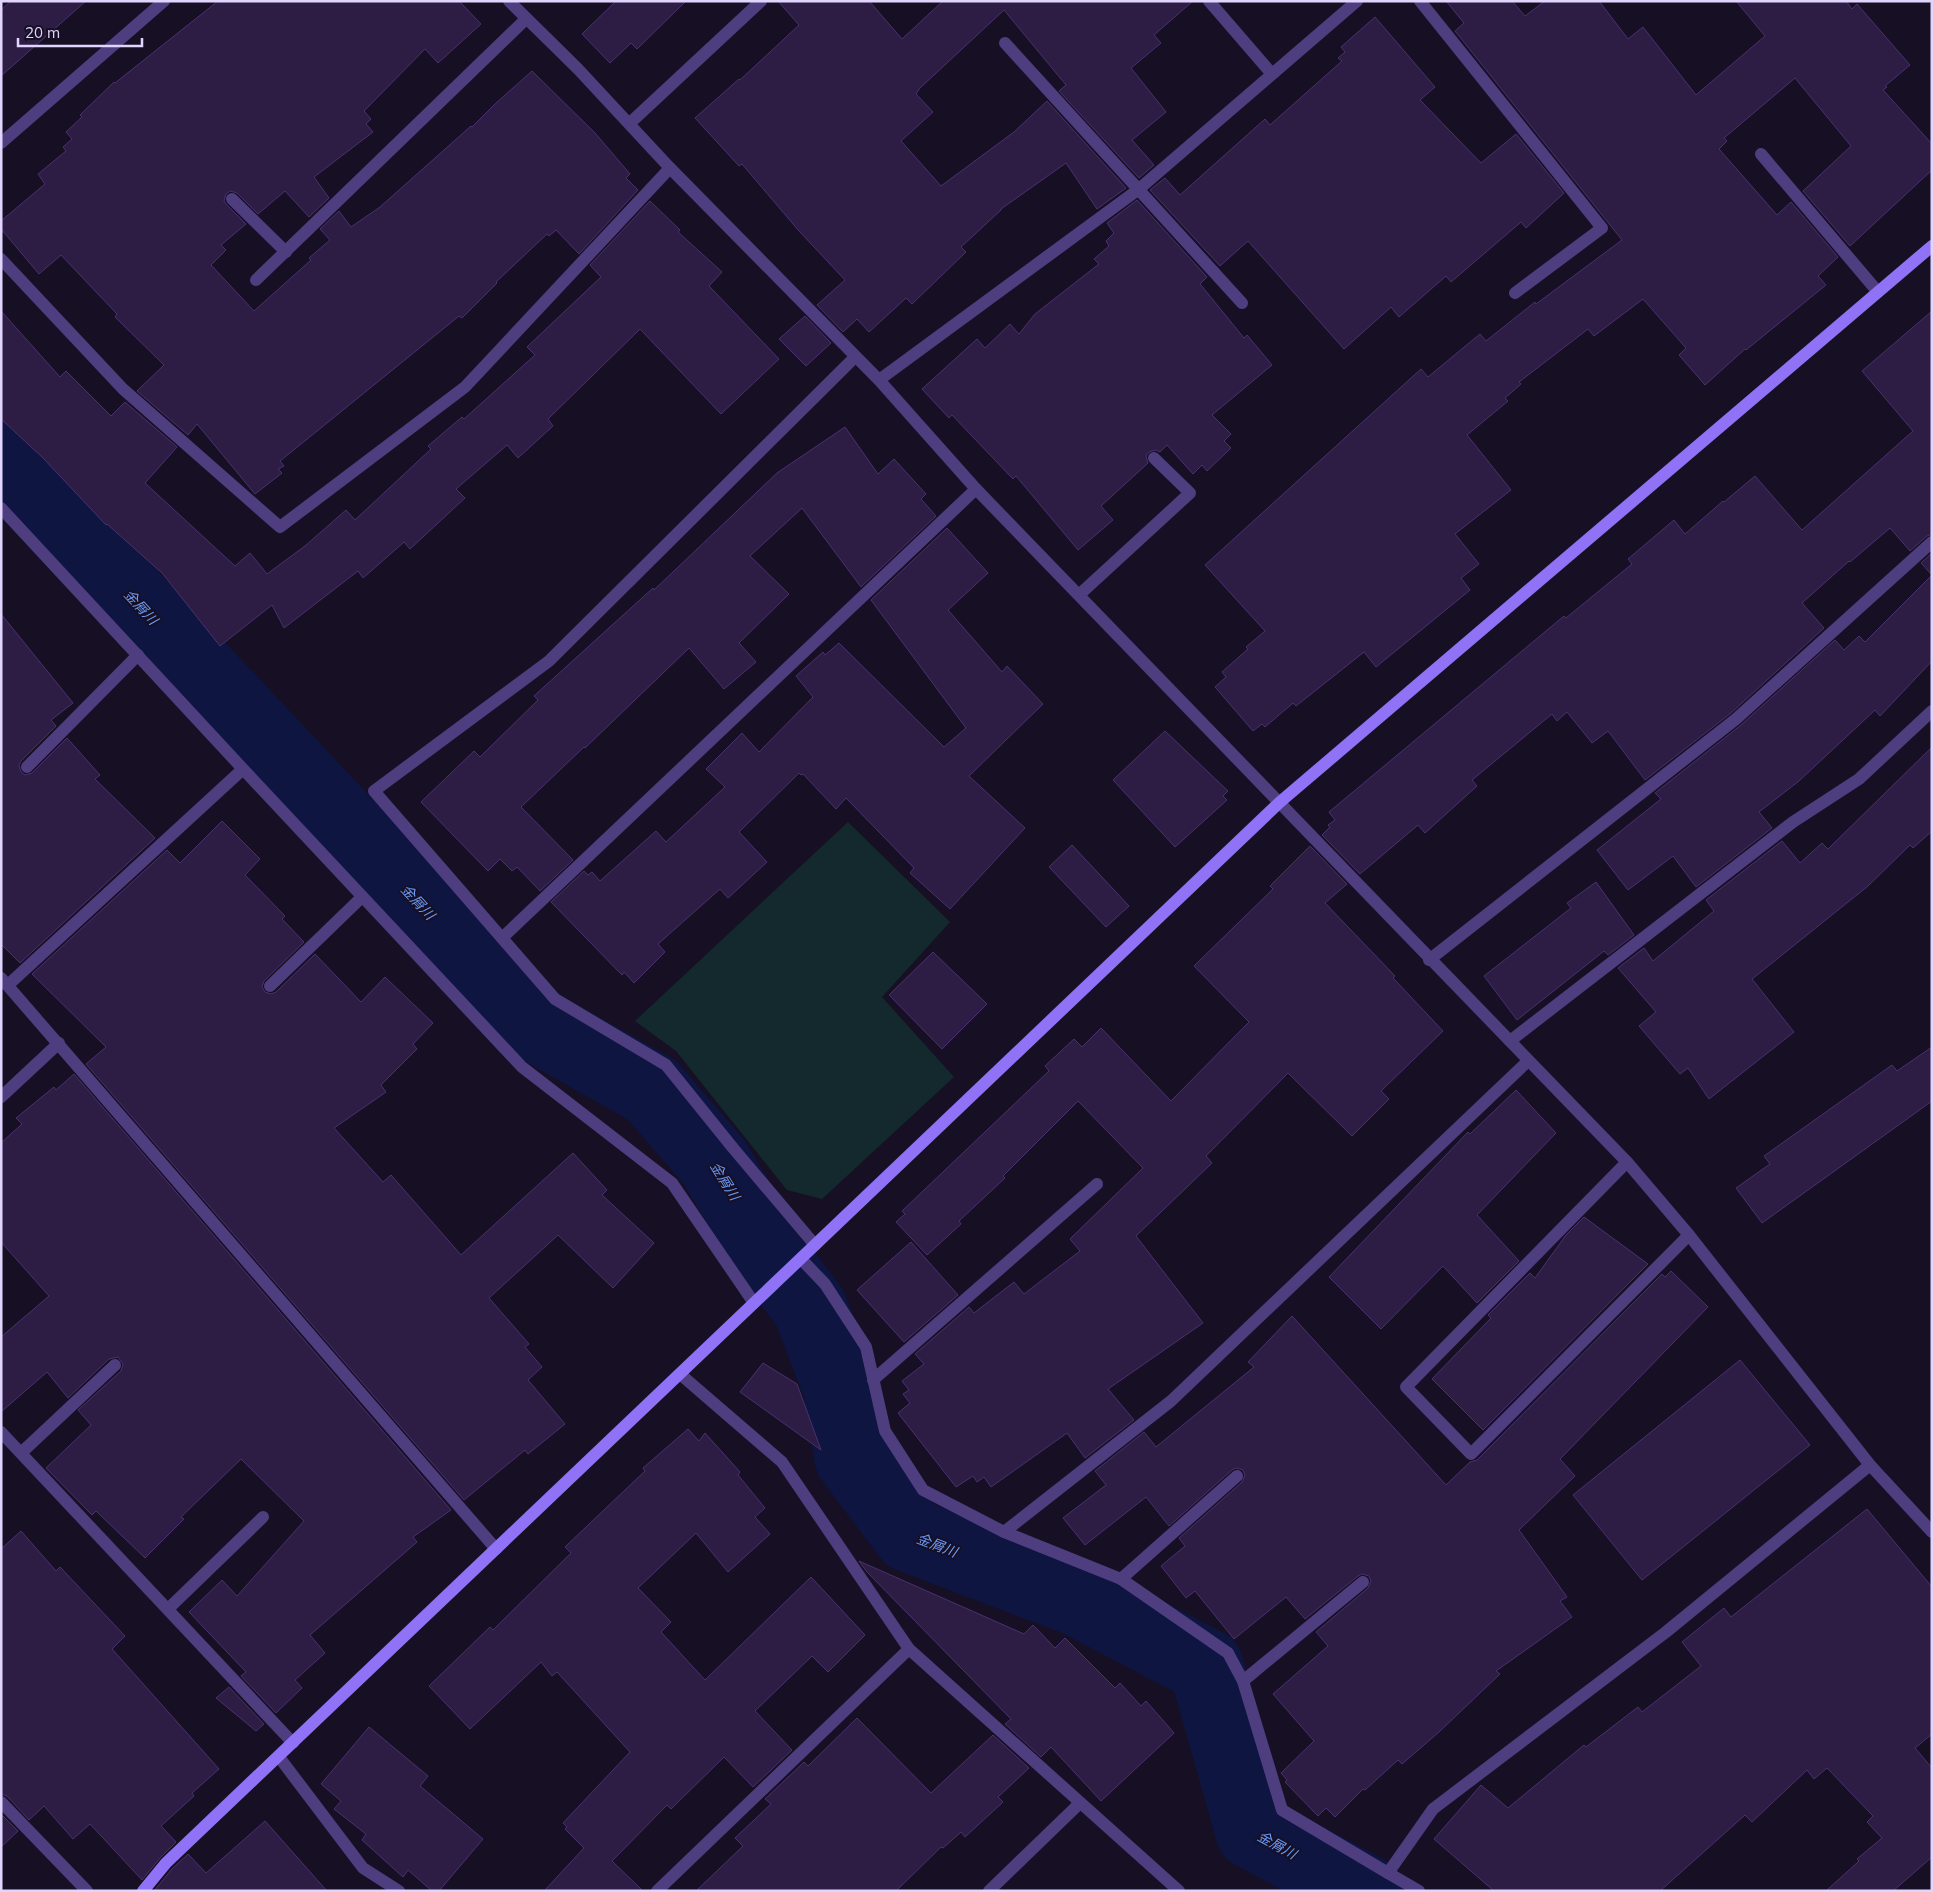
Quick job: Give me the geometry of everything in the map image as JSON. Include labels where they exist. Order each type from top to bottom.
[{"type":"street","points":[[1,143],[164,1]]},
{"type":"street","points":[[509,1],[578,69],[670,168],[879,380],[976,489],[1080,594],[1429,960],[1627,1162],[1688,1235],[1870,1465],[1932,1532]]},
{"type":"street","points":[[630,123],[761,1]]},
{"type":"street","points":[[1209,1],[1272,74]]},
{"type":"street","points":[[879,380],[1139,189],[1357,1]]},
{"type":"street","points":[[1420,1],[1602,228],[1514,293]]},
{"type":"street","points":[[256,280],[526,19]]},
{"type":"street","points":[[1005,43],[1242,303]]},
{"type":"street","points":[[1761,154],[1878,292]]},
{"type":"street","points":[[1,259],[122,389],[280,527],[465,387],[670,168]]},
{"type":"street","points":[[232,199],[286,252]]},
{"type":"street","points":[[143,1891],[166,1863],[1280,802],[1932,246]]},
{"type":"street","points":[[815,1244],[733,1148],[666,1065],[555,999],[374,791],[549,660],[855,357]]},
{"type":"street","points":[[1080,594],[1190,493],[1154,458]]},
{"type":"street","points":[[502,938],[976,489]]},
{"type":"street","points":[[1,508],[242,769],[522,1067],[672,1183],[758,1299]]},
{"type":"street","points":[[1429,960],[1736,720],[1932,542]]},
{"type":"street","points":[[27,767],[138,655]]},
{"type":"street","points":[[1510,1041],[1793,822],[1859,779],[1932,711]]},
{"type":"street","points":[[242,769],[5,982],[496,1549]]},
{"type":"street","points":[[270,986],[362,897]]},
{"type":"street","points":[[1,1097],[59,1043]]},
{"type":"street","points":[[1004,1532],[1172,1402],[1528,1061]]},
{"type":"street","points":[[1627,1162],[1406,1387],[1472,1454],[1688,1235]]},
{"type":"street","points":[[874,1380],[1097,1184]]},
{"type":"street","points":[[801,1259],[825,1284],[866,1347],[886,1432],[923,1490],[1004,1532],[1121,1579],[1228,1652],[1243,1681],[1282,1810],[1419,1891]]},
{"type":"street","points":[[21,1452],[115,1365]]},
{"type":"street","points":[[680,1374],[782,1462],[909,1649],[1179,1891]]},
{"type":"street","points":[[1,1432],[293,1743]]},
{"type":"street","points":[[1388,1873],[1433,1809],[1666,1632],[1870,1465]]},
{"type":"street","points":[[1121,1579],[1237,1476]]},
{"type":"street","points":[[168,1610],[263,1517]]},
{"type":"street","points":[[1243,1681],[1362,1582]]},
{"type":"street","points":[[657,1891],[909,1649]]},
{"type":"street","points":[[279,1756],[363,1868],[399,1891]]},
{"type":"street","points":[[1,1802],[87,1891]]},
{"type":"street","points":[[989,1891],[1080,1802]]},
{"type":"green space","points":[[848,822],[950,922],[882,997],[954,1077],[822,1199],[787,1190],[676,1051],[635,1021]]},
{"type":"building","points":[[11,1],[86,1],[1,76],[1,10]]},
{"type":"building","points":[[218,1],[459,1],[481,24],[438,63],[425,49],[364,111],[371,119],[366,124],[373,132],[314,177],[329,198],[309,217],[285,191],[258,214],[237,193],[230,191],[226,194],[224,201],[226,204],[246,224],[221,245],[226,250],[211,265],[254,311],[311,260],[309,258],[330,240],[320,229],[339,211],[351,227],[380,207],[472,127],[532,71],[595,133],[630,174],[626,178],[638,190],[579,254],[556,230],[549,236],[547,234],[496,282],[462,318],[459,316],[280,461],[284,466],[278,469],[282,473],[255,494],[197,424],[188,435],[137,391],[164,365],[115,317],[117,314],[61,255],[39,274],[1,229],[1,221],[45,184],[38,174],[66,151],[63,147],[72,139],[66,132],[82,117],[80,115],[114,82]]},
{"type":"building","points":[[616,1],[686,1],[637,49],[631,43],[610,63],[582,34]]},
{"type":"building","points":[[778,1],[869,1],[902,39],[943,1],[1193,1],[1154,35],[1161,43],[1131,68],[1166,112],[1132,140],[1154,165],[1139,178],[1059,91],[1066,85],[1004,10],[920,88],[916,94],[933,112],[901,141],[941,186],[1014,132],[1047,101],[1126,188],[1097,209],[1066,163],[1001,209],[961,247],[966,252],[912,304],[906,298],[869,332],[857,319],[843,332],[817,305],[845,280],[799,231],[742,164],[739,166],[695,118],[740,80],[799,25]]},
{"type":"building","points":[[1446,1],[1512,1],[1525,16],[1545,1],[1599,1],[1628,39],[1643,27],[1696,95],[1765,36],[1736,1],[1846,1],[1852,9],[1857,4],[1910,65],[1885,86],[1887,87],[1883,90],[1932,144],[1932,170],[1850,246],[1803,191],[1851,146],[1795,78],[1724,138],[1727,141],[1719,149],[1777,215],[1791,202],[1838,257],[1818,276],[1826,285],[1745,349],[1705,385],[1679,355],[1686,348],[1643,299],[1594,336],[1588,329],[1519,382],[1521,384],[1505,398],[1508,401],[1467,435],[1511,490],[1455,534],[1479,564],[1461,578],[1470,590],[1376,667],[1364,652],[1296,706],[1293,703],[1265,727],[1262,724],[1253,731],[1215,687],[1226,677],[1222,672],[1248,649],[1246,647],[1265,631],[1205,565],[1421,369],[1428,377],[1480,334],[1486,341],[1535,302],[1536,304],[1622,240],[1455,31],[1464,23]]},
{"type":"building","points":[[1375,17],[1435,87],[1420,100],[1481,163],[1516,134],[1564,193],[1526,228],[1521,222],[1451,282],[1446,276],[1399,317],[1391,307],[1344,349],[1248,241],[1220,266],[1150,190],[1165,178],[1180,195],[1265,119],[1270,125],[1342,61],[1338,58],[1345,52],[1341,47]]},
{"type":"building","points":[[1137,200],[1207,277],[1200,284],[1244,338],[1247,335],[1272,365],[1212,415],[1231,434],[1224,441],[1231,448],[1207,471],[1202,465],[1193,474],[1167,445],[1160,452],[1156,450],[1149,452],[1146,456],[1148,463],[1101,506],[1113,520],[1078,550],[1016,476],[1013,479],[952,415],[949,418],[922,389],[977,339],[985,348],[1010,324],[1019,334],[1035,314],[1099,264],[1094,259],[1109,246],[1106,241],[1114,233],[1107,223]]},
{"type":"building","points":[[650,201],[680,230],[678,232],[722,272],[709,286],[779,359],[721,414],[640,329],[548,419],[553,426],[518,458],[507,445],[456,489],[465,498],[410,549],[404,542],[363,578],[358,571],[284,628],[272,605],[220,646],[162,573],[106,525],[43,458],[1,419],[1,311],[60,377],[66,371],[111,416],[125,402],[177,447],[145,483],[235,566],[250,553],[267,574],[305,546],[346,510],[355,520],[431,449],[428,446],[462,417],[464,419],[535,355],[527,347],[601,277],[590,265]]},
{"type":"building","points":[[1932,311],[1932,534],[1910,551],[1890,528],[1849,561],[1802,603],[1824,628],[1731,713],[1645,780],[1608,731],[1592,743],[1567,712],[1557,721],[1552,714],[1472,780],[1477,786],[1425,833],[1418,825],[1360,874],[1322,835],[1330,827],[1328,825],[1335,820],[1329,812],[1564,616],[1566,618],[1632,564],[1628,559],[1674,520],[1685,534],[1755,476],[1802,530],[1913,431],[1862,371]]},
{"type":"building","points":[[805,316],[831,343],[806,366],[779,339]]},
{"type":"building","points":[[845,427],[878,474],[894,459],[926,494],[921,499],[936,516],[861,587],[802,508],[750,556],[789,594],[739,643],[756,662],[724,689],[689,648],[521,807],[573,860],[540,891],[517,867],[512,871],[500,859],[488,871],[421,802],[474,751],[480,757],[538,700],[534,696],[653,588],[654,590],[777,473]]},
{"type":"building","points":[[947,528],[988,573],[948,610],[1002,672],[1007,666],[1043,704],[969,776],[1025,828],[950,909],[910,873],[914,868],[846,798],[836,809],[803,774],[799,773],[739,832],[767,862],[728,898],[720,889],[658,944],[665,952],[634,983],[624,972],[622,975],[551,902],[584,871],[588,875],[592,872],[600,881],[656,831],[666,842],[725,787],[706,769],[742,733],[759,752],[813,697],[796,676],[823,652],[825,655],[839,643],[944,747],[966,728],[871,600]]},
{"type":"building","points":[[1932,553],[1932,575],[1921,563]]},
{"type":"building","points":[[1932,575],[1932,661],[1880,716],[1875,710],[1799,781],[1759,812],[1772,828],[1696,887],[1673,856],[1628,890],[1597,850],[1661,799],[1655,793],[1741,725],[1835,640],[1844,650],[1859,636],[1865,642]]},
{"type":"building","points":[[1,614],[73,703],[51,720],[56,726],[21,761],[19,765],[21,772],[25,775],[32,773],[67,738],[100,775],[95,779],[155,838],[20,963],[1,944]]},
{"type":"building","points":[[1165,731],[1228,791],[1223,796],[1227,800],[1175,847],[1113,780]]},
{"type":"building","points":[[1932,747],[1932,831],[1913,848],[1910,845],[1868,886],[1752,979],[1794,1032],[1709,1099],[1688,1068],[1680,1074],[1639,1026],[1656,1012],[1618,968],[1644,948],[1653,961],[1714,911],[1706,900],[1782,841],[1800,863],[1822,843],[1828,849]]},
{"type":"building","points":[[222,821],[260,859],[245,875],[285,916],[282,919],[304,942],[264,981],[262,987],[265,992],[271,994],[276,992],[315,954],[361,1002],[385,977],[433,1023],[413,1044],[417,1049],[381,1085],[386,1092],[334,1128],[383,1182],[391,1175],[461,1255],[573,1153],[607,1190],[602,1195],[654,1243],[613,1288],[558,1235],[489,1298],[529,1344],[525,1347],[542,1367],[528,1380],[565,1424],[528,1454],[525,1450],[464,1500],[86,1064],[106,1047],[32,974],[167,850],[180,863]]},
{"type":"building","points":[[1072,845],[1129,906],[1106,927],[1049,867]]},
{"type":"building","points":[[1310,846],[1347,884],[1325,903],[1395,976],[1393,978],[1443,1031],[1381,1091],[1389,1099],[1352,1136],[1288,1073],[1206,1156],[1212,1163],[1136,1236],[1203,1323],[1108,1389],[1134,1420],[1085,1458],[1067,1433],[991,1487],[984,1477],[977,1482],[973,1476],[956,1487],[898,1413],[910,1403],[903,1394],[909,1390],[902,1381],[924,1364],[915,1354],[969,1307],[974,1313],[1014,1282],[1024,1294],[1080,1251],[1070,1239],[1143,1168],[1078,1101],[1003,1176],[1005,1178],[959,1221],[961,1224],[927,1255],[896,1222],[905,1214],[902,1211],[1049,1071],[1045,1066],[1074,1039],[1082,1047],[1101,1028],[1171,1101],[1249,1022],[1194,966],[1273,889],[1270,886]]},
{"type":"building","points":[[1596,882],[1634,935],[1608,955],[1604,951],[1517,1020],[1484,976],[1571,908],[1567,903]]},
{"type":"building","points":[[933,952],[987,1004],[942,1049],[889,995]]},
{"type":"building","points":[[1932,1047],[1932,1101],[1762,1223],[1736,1188],[1770,1164],[1764,1156],[1892,1065],[1897,1071]]},
{"type":"building","points":[[74,1074],[451,1510],[413,1537],[417,1542],[310,1635],[325,1653],[295,1680],[302,1688],[276,1713],[241,1676],[246,1672],[189,1612],[222,1580],[237,1596],[304,1521],[241,1459],[181,1517],[184,1519],[145,1558],[96,1511],[92,1515],[46,1468],[91,1425],[78,1410],[121,1371],[123,1364],[118,1357],[109,1359],[68,1398],[47,1372],[1,1412],[1,1337],[49,1296],[1,1242],[1,1143],[22,1124],[16,1118],[54,1087],[56,1090]]},
{"type":"building","points":[[1516,1090],[1556,1133],[1477,1215],[1519,1261],[1477,1303],[1443,1266],[1381,1329],[1329,1277],[1468,1132],[1470,1134]]},
{"type":"building","points":[[1584,1217],[1648,1264],[1483,1430],[1432,1379],[1491,1318],[1488,1315],[1530,1273],[1535,1278],[1566,1235]]},
{"type":"building","points":[[911,1242],[958,1295],[904,1342],[857,1290]]},
{"type":"building","points":[[1671,1271],[1708,1307],[1560,1459],[1575,1476],[1519,1530],[1567,1597],[1560,1601],[1572,1617],[1496,1671],[1500,1674],[1439,1732],[1402,1764],[1398,1760],[1365,1790],[1363,1789],[1335,1817],[1326,1808],[1318,1816],[1285,1782],[1287,1780],[1281,1773],[1314,1741],[1273,1694],[1328,1646],[1316,1632],[1368,1588],[1371,1581],[1369,1576],[1362,1574],[1358,1576],[1305,1619],[1286,1597],[1234,1639],[1195,1591],[1186,1598],[1161,1566],[1185,1546],[1179,1538],[1242,1482],[1245,1475],[1243,1470],[1236,1468],[1232,1470],[1169,1526],[1146,1497],[1085,1545],[1063,1518],[1106,1485],[1095,1471],[1144,1432],[1156,1447],[1254,1367],[1248,1362],[1292,1316],[1446,1485],[1470,1462],[1477,1460],[1662,1274],[1665,1277]]},
{"type":"building","points":[[1740,1360],[1810,1445],[1642,1580],[1573,1495]]},
{"type":"building","points":[[763,1363],[797,1384],[821,1450],[740,1392]]},
{"type":"building","points":[[688,1429],[699,1441],[705,1433],[740,1472],[738,1475],[765,1508],[755,1517],[770,1534],[728,1572],[696,1533],[638,1588],[671,1622],[661,1632],[705,1680],[811,1577],[865,1635],[828,1672],[812,1656],[755,1711],[792,1750],[753,1787],[724,1757],[671,1809],[667,1805],[612,1861],[643,1891],[544,1891],[584,1848],[565,1829],[567,1827],[563,1823],[630,1752],[557,1672],[552,1676],[541,1662],[470,1729],[429,1686],[490,1627],[493,1630],[571,1553],[565,1547],[645,1471],[643,1468]]},
{"type":"building","points":[[1867,1509],[1932,1587],[1932,1734],[1915,1748],[1932,1768],[1932,1857],[1893,1891],[1826,1891],[1859,1861],[1857,1859],[1882,1838],[1867,1822],[1873,1816],[1827,1768],[1814,1779],[1807,1770],[1752,1822],[1745,1815],[1660,1891],[1494,1891],[1434,1839],[1481,1785],[1508,1808],[1584,1745],[1586,1747],[1638,1707],[1642,1712],[1701,1666],[1682,1642],[1724,1608],[1731,1617]]},
{"type":"building","points":[[21,1531],[56,1571],[60,1567],[125,1636],[112,1649],[219,1769],[192,1793],[194,1796],[161,1826],[176,1842],[142,1880],[90,1824],[73,1839],[44,1806],[29,1820],[7,1796],[1,1794],[1,1549]]},
{"type":"building","points":[[859,1561],[1024,1634],[1033,1625],[1055,1648],[1065,1638],[1115,1688],[1120,1683],[1141,1706],[1146,1701],[1174,1733],[1101,1801],[1051,1747],[1041,1757],[1005,1724],[1011,1719],[867,1572]]},
{"type":"building","points":[[229,1687],[264,1724],[256,1731],[216,1698]]},
{"type":"building","points":[[857,1718],[931,1793],[993,1735],[1029,1768],[998,1797],[1003,1802],[965,1837],[961,1832],[943,1848],[941,1847],[896,1891],[696,1891],[743,1846],[735,1838],[771,1804],[765,1799],[804,1762],[808,1766]]},
{"type":"building","points":[[369,1727],[428,1776],[420,1786],[483,1839],[439,1891],[432,1891],[408,1870],[403,1877],[362,1840],[366,1834],[334,1809],[341,1801],[321,1784]]},
{"type":"building","points":[[1,1814],[18,1831],[1,1847]]},
{"type":"building","points":[[265,1821],[327,1891],[154,1891],[172,1869],[188,1854],[206,1873]]},
{"type":"waterway","name":"金屑川","points":[[1,459],[530,1021],[652,1090],[714,1162],[768,1252],[810,1308],[841,1389],[852,1458],[910,1535],[1078,1599],[1206,1666],[1253,1832],[1364,1891]]}]
